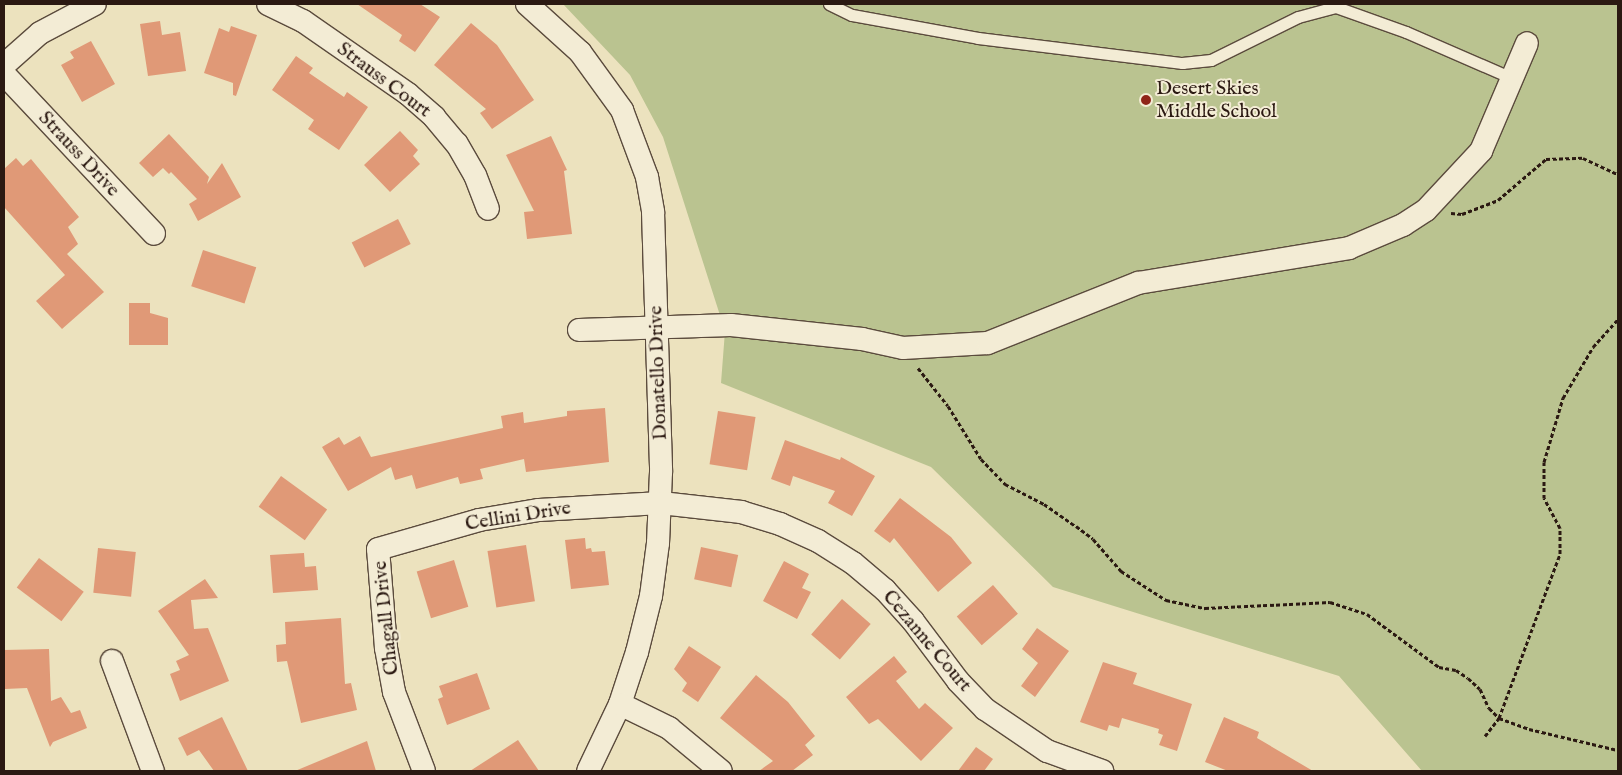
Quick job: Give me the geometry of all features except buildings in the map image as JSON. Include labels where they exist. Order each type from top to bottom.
[{"type":"street","points":[[4,65],[40,33],[95,4]]},
{"type":"street","name":"Strauss Court","points":[[268,4],[304,21],[408,94],[434,116],[456,144],[475,175],[488,209]]},
{"type":"street","name":"Donatello Drive","points":[[533,6],[580,52],[601,78],[622,110],[636,141],[653,212],[661,503],[651,596],[638,652],[620,704],[588,771]]},
{"type":"street","points":[[579,330],[657,329],[731,325],[862,339],[902,348],[988,343],[1138,283],[1349,248],[1404,225],[1426,210],[1481,150],[1527,43]]},
{"type":"street","name":"Strauss Drive","points":[[4,74],[154,234]]},
{"type":"street","name":"Cellini Drive","points":[[378,549],[479,520],[539,510],[661,503]]},
{"type":"street","name":"Cezanne Court","points":[[661,503],[741,512],[780,524],[818,541],[853,563],[885,590],[913,621],[958,681],[985,709],[1047,751],[1102,771]]},
{"type":"street","name":"Chagall Drive","points":[[378,549],[386,648],[394,692],[424,771]]},
{"type":"street","points":[[112,661],[151,768]]},
{"type":"street","points":[[620,704],[669,728],[722,771]]},
{"type":"lane","points":[[829,4],[852,15],[978,38],[1182,63],[1212,60],[1298,17],[1336,7],[1406,32],[1512,78]]},
{"type":"path","points":[[1426,210],[1462,214],[1498,200],[1546,159],[1583,158],[1618,174]]},
{"type":"path","points":[[1485,736],[1499,718],[1560,554],[1560,528],[1544,498],[1544,462],[1563,398],[1593,347],[1618,319]]},
{"type":"path","points":[[902,348],[948,406],[981,459],[1005,484],[1044,504],[1076,526],[1093,539],[1121,571],[1166,600],[1204,608],[1330,602],[1367,614],[1439,666],[1456,670],[1468,678],[1480,689],[1488,708],[1499,718],[1529,729],[1618,750]]},
{"type":"green space","points":[[563,4],[1618,4],[1618,771],[1422,771],[1339,676],[1053,587],[931,467],[721,383],[725,331],[663,137],[630,75]]},
{"type":"place","name":"Desert Skies Middle School","points":[[1146,100]]}]
